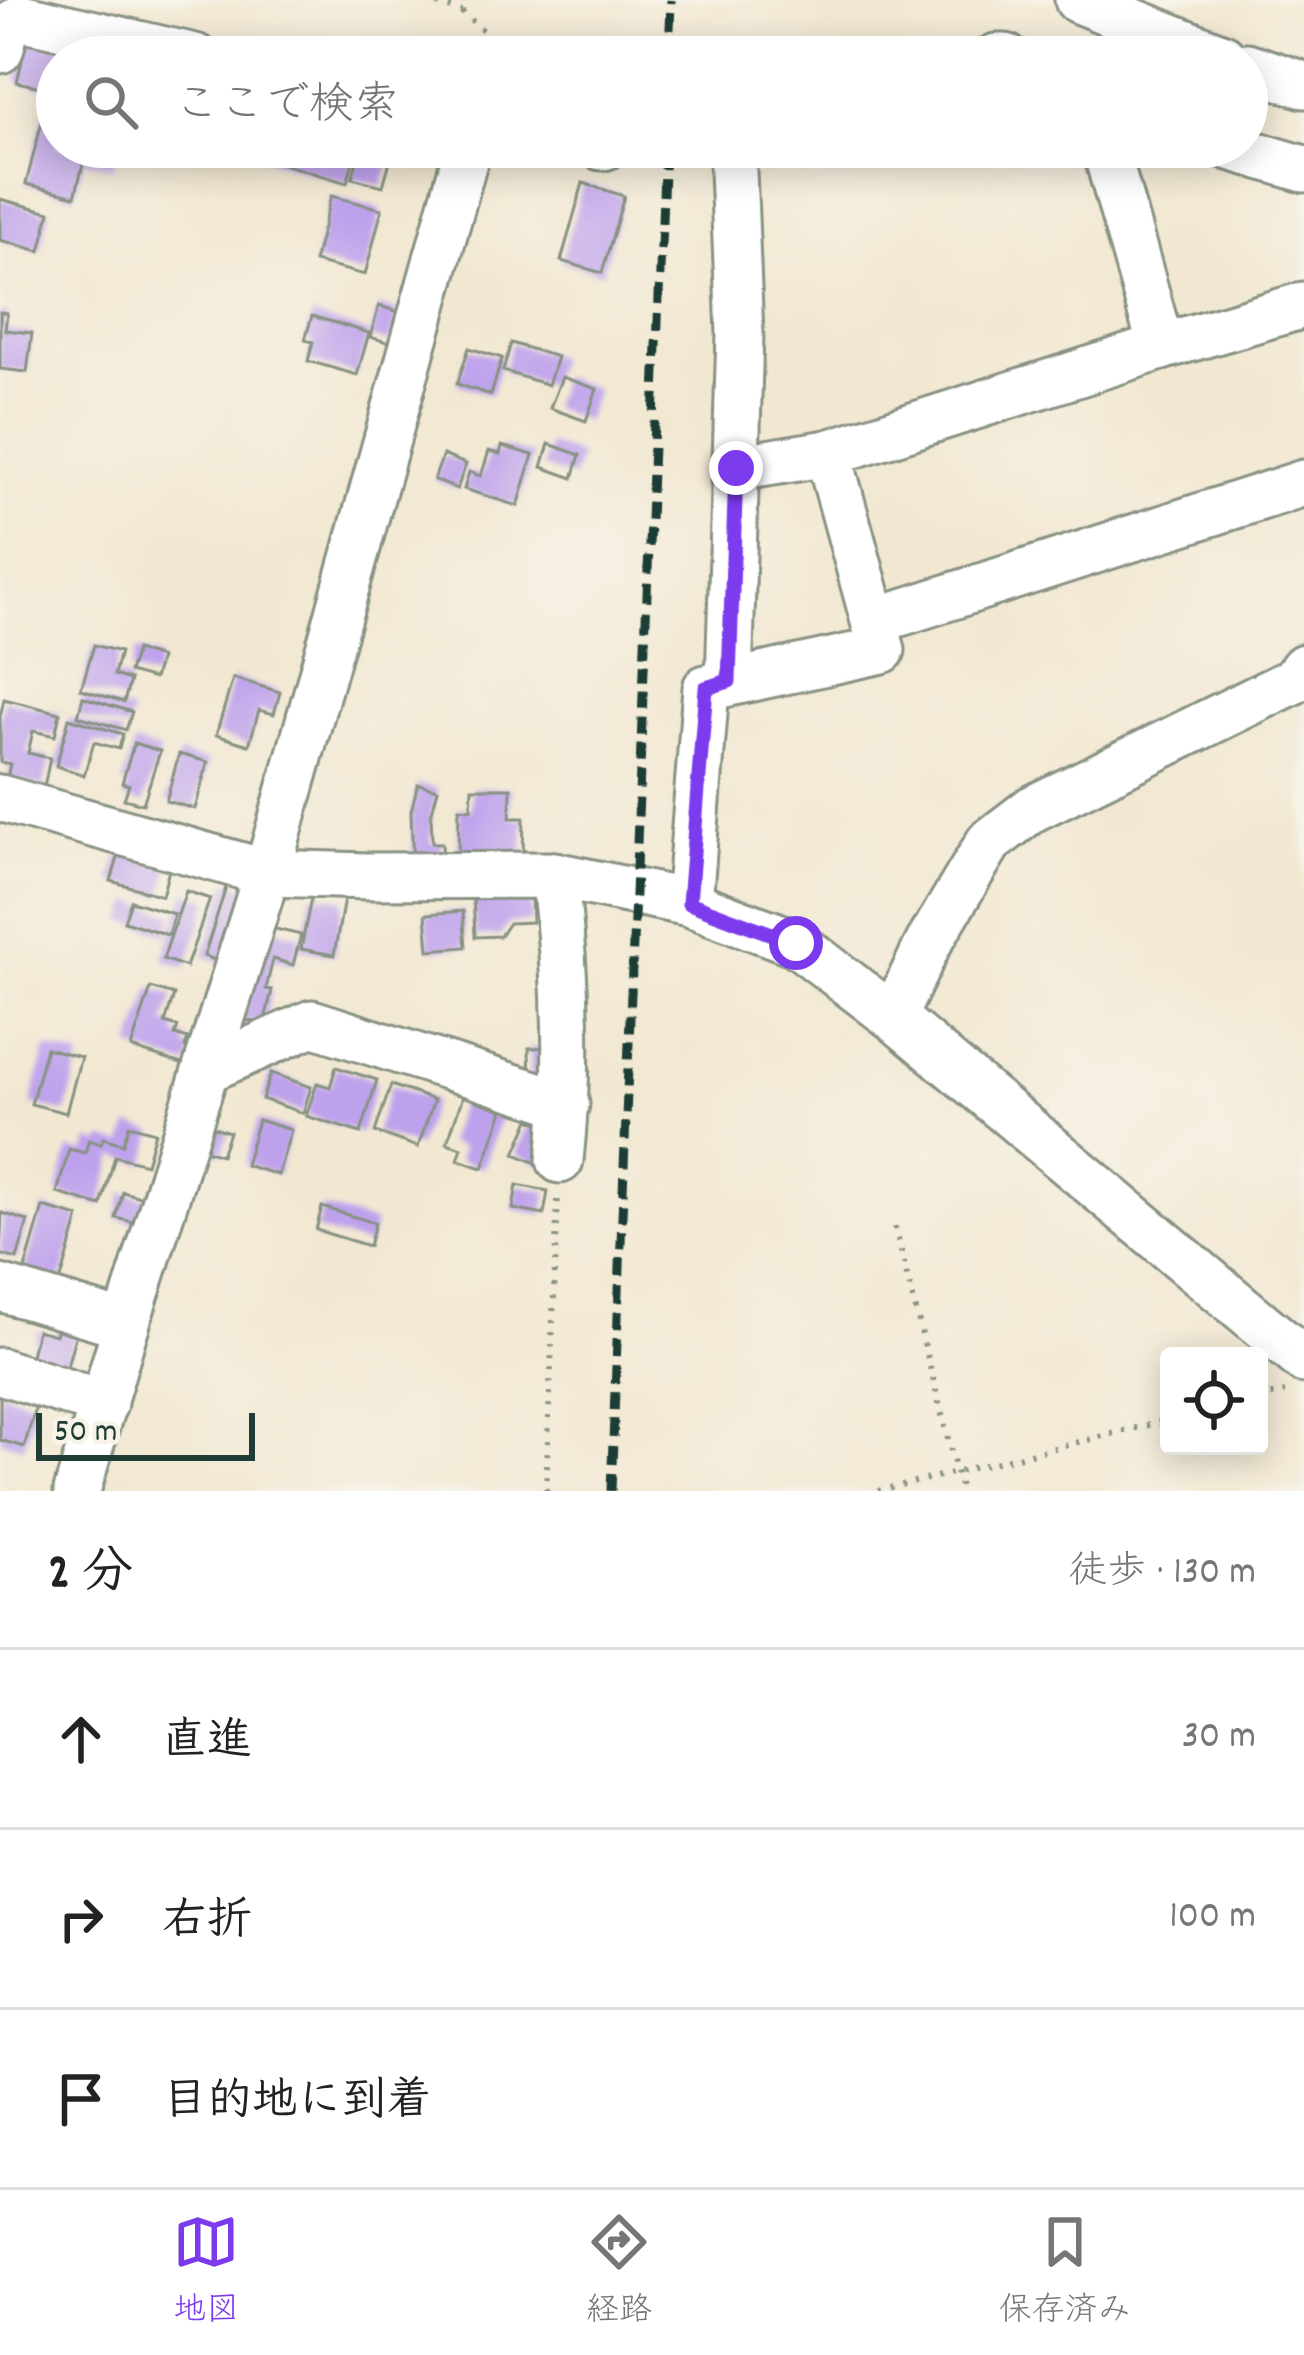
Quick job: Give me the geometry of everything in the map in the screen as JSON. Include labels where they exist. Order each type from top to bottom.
[{"type":"street","points":[[1078,0],[1170,36]]},
{"type":"street","points":[[0,50],[6,29],[21,16],[106,36]]},
{"type":"street","points":[[1268,73],[1304,85]]},
{"type":"street","points":[[1268,158],[1304,169]]},
{"type":"street","points":[[77,1491],[267,873],[462,168]]},
{"type":"street","points":[[729,681],[740,334],[733,168]]},
{"type":"street","points":[[1111,168],[1161,347]]},
{"type":"street","points":[[736,468],[828,454],[1304,304]]},
{"type":"street","points":[[689,903],[706,688],[882,650],[828,454]]},
{"type":"street","points":[[875,621],[1304,483]]},
{"type":"street","points":[[893,1017],[928,944],[989,842],[1032,809],[1293,680],[1304,667]]},
{"type":"street","points":[[0,798],[267,873],[554,875],[689,903],[796,943],[893,1017],[1304,1360]]},
{"type":"street","points":[[554,875],[561,926],[566,1104],[560,1160]]},
{"type":"street","points":[[206,1070],[312,1023],[566,1104]]},
{"type":"street","points":[[0,1288],[126,1325]]},
{"type":"street","points":[[0,1371],[104,1404]]},
{"type":"path","points":[[426,0],[462,12],[490,36]]},
{"type":"path","points":[[462,0],[462,12]]},
{"type":"path","points":[[546,1491],[560,1160]]},
{"type":"path","points":[[895,1227],[961,1491]]},
{"type":"path","points":[[878,1491],[1160,1422]]},
{"type":"building","points":[[27,39],[36,41],[36,86],[17,82]]},
{"type":"building","points":[[36,145],[36,168],[82,168],[75,196],[26,184]]},
{"type":"building","points":[[296,168],[351,168],[347,183]]},
{"type":"building","points":[[355,168],[388,168],[383,186],[352,178]]},
{"type":"building","points":[[583,183],[624,196],[602,273],[561,261]]},
{"type":"building","points":[[331,196],[382,209],[365,275],[314,262]]},
{"type":"building","points":[[0,199],[50,212],[40,251],[0,240]]},
{"type":"building","points":[[379,306],[399,312],[390,343],[370,337]]},
{"type":"building","points":[[0,312],[7,313],[5,330],[32,333],[27,372],[0,369]]},
{"type":"building","points":[[312,316],[369,333],[357,375],[308,361],[313,342],[305,340]]},
{"type":"building","points":[[511,343],[557,357],[548,385],[503,371]]},
{"type":"building","points":[[469,348],[502,358],[491,395],[457,384]]},
{"type":"building","points":[[562,377],[597,389],[586,421],[550,408]]},
{"type":"building","points":[[549,444],[580,455],[573,478],[542,467]]},
{"type":"building","points":[[502,446],[533,455],[518,506],[464,489],[469,472],[481,476],[489,451],[500,454]]},
{"type":"building","points":[[443,455],[466,464],[457,489],[434,480]]},
{"type":"building","points":[[94,645],[120,652],[114,675],[130,680],[124,702],[81,689]]},
{"type":"building","points":[[136,650],[160,658],[154,679],[129,672]]},
{"type":"building","points":[[233,678],[280,692],[274,714],[259,710],[249,745],[216,735]]},
{"type":"building","points":[[83,697],[132,712],[126,730],[78,716]]},
{"type":"building","points":[[4,699],[60,713],[55,736],[33,731],[28,753],[50,758],[44,787],[7,778],[10,764],[0,762]]},
{"type":"building","points":[[69,718],[123,734],[119,749],[94,742],[84,775],[56,766]]},
{"type":"building","points":[[134,743],[160,751],[143,804],[124,799],[129,785],[122,783]]},
{"type":"building","points":[[179,754],[208,762],[195,809],[166,801]]},
{"type":"building","points":[[418,784],[438,789],[431,815],[432,843],[442,843],[443,865],[413,866],[411,811]]},
{"type":"building","points":[[472,788],[511,788],[510,818],[524,818],[523,855],[458,854],[459,808],[471,809]]},
{"type":"building","points":[[120,851],[170,866],[162,896],[111,881]]},
{"type":"building","points":[[228,881],[256,890],[223,963],[204,956]]},
{"type":"building","points":[[186,891],[210,899],[186,967],[163,959]]},
{"type":"building","points":[[312,893],[344,899],[334,955],[301,949]]},
{"type":"building","points":[[531,894],[532,922],[509,923],[500,936],[475,937],[473,895]]},
{"type":"building","points":[[131,901],[174,914],[168,935],[124,921]]},
{"type":"building","points":[[463,911],[466,947],[429,950],[426,914]]},
{"type":"building","points":[[255,924],[301,935],[293,965],[273,959],[264,1024],[246,1020],[243,1032],[225,1028]]},
{"type":"building","points":[[151,988],[174,995],[165,1023],[178,1027],[175,1035],[188,1039],[185,1047],[193,1050],[188,1066],[131,1048]]},
{"type":"building","points":[[560,1047],[560,1084],[530,1086],[529,1048]]},
{"type":"building","points":[[46,1048],[81,1057],[66,1113],[31,1104]]},
{"type":"building","points":[[336,1067],[377,1080],[361,1133],[306,1116],[317,1083],[330,1087]]},
{"type":"building","points":[[271,1073],[311,1087],[303,1113],[262,1099]]},
{"type":"building","points":[[391,1085],[434,1100],[418,1147],[375,1132]]},
{"type":"building","points":[[463,1096],[503,1110],[483,1168],[458,1160],[462,1148],[447,1143]]},
{"type":"building","points":[[530,1119],[554,1129],[539,1164],[515,1154]]},
{"type":"building","points":[[258,1120],[291,1130],[278,1175],[245,1165]]},
{"type":"building","points":[[129,1125],[155,1132],[146,1164],[115,1156],[101,1206],[57,1193],[69,1149],[85,1153],[89,1140],[101,1144],[103,1138],[123,1144]]},
{"type":"building","points":[[208,1125],[229,1132],[221,1155],[199,1148]]},
{"type":"building","points":[[517,1185],[548,1191],[544,1215],[513,1209]]},
{"type":"building","points":[[123,1192],[151,1200],[145,1225],[116,1218]]},
{"type":"building","points":[[43,1207],[79,1217],[59,1286],[23,1276]]},
{"type":"building","points":[[322,1207],[375,1223],[369,1246],[316,1230]]},
{"type":"building","points":[[2,1213],[28,1221],[17,1259],[0,1254]]},
{"type":"building","points":[[58,1325],[77,1330],[66,1370],[30,1360],[37,1330],[55,1335]]},
{"type":"building","points":[[0,1391],[37,1403],[24,1447],[0,1440]]},
{"type":"railway","points":[[670,36],[671,0]]},
{"type":"railway","points":[[611,1491],[664,168]]},
{"type":"route","points":[[736,468],[729,681],[706,688],[689,903],[796,943]]}]
